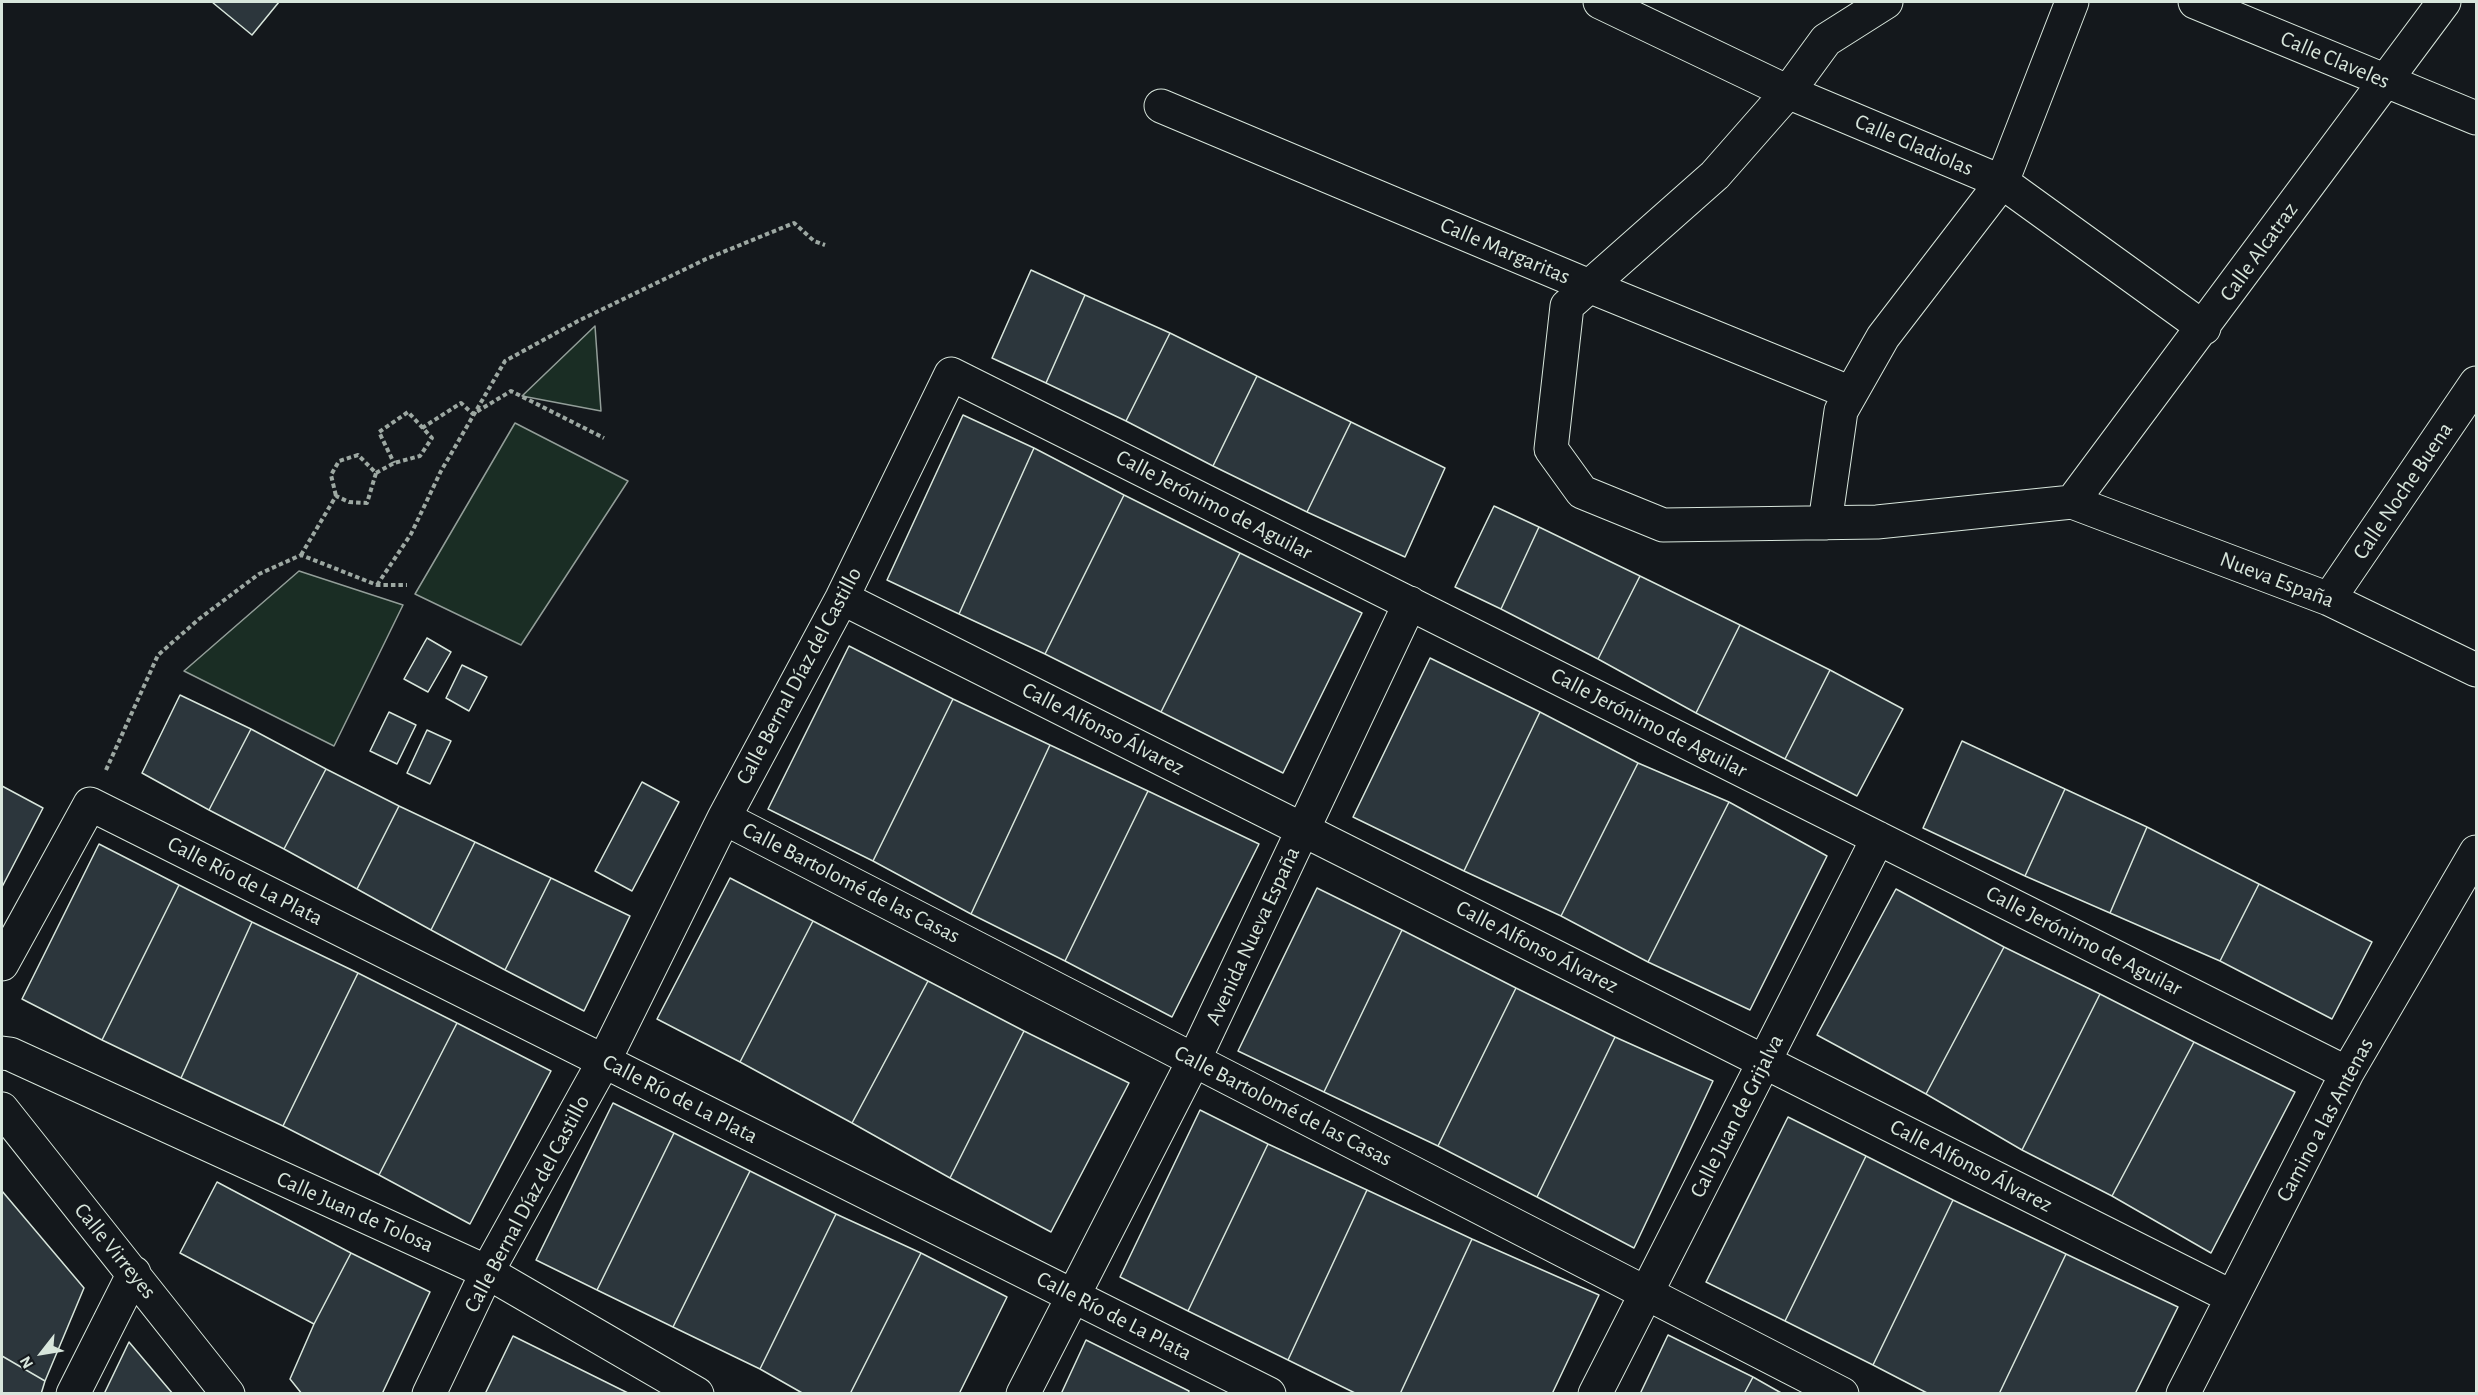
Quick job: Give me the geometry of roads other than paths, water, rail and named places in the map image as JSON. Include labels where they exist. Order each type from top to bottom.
[{"type":"street","points":[[1886,2],[1826,40],[1788,92],[1715,175],[1567,306],[1551,449],[1582,492],[1663,525],[1877,522],[2072,502]]},
{"type":"street","points":[[1825,522],[1841,411],[1883,337],[2002,182],[2072,2]]},
{"type":"street","name":"Calle Claveles","points":[[2194,2],[2476,118]]},
{"type":"street","name":"Calle Alcatraz","points":[[2072,502],[2204,328],[2444,2]]},
{"type":"street","name":"Calle Gladiolas","points":[[1613,4],[1788,92],[2002,182],[2204,328]]},
{"type":"street","name":"Calle Margaritas","points":[[1161,105],[1589,286],[1851,393]]},
{"type":"street","name":"Calle Bernal Díaz del Castillo","points":[[429,1394],[487,1272],[604,1061],[724,818],[842,598],[951,374]]},
{"type":"street","name":"Calle Jerónimo de Aguilar","points":[[951,374],[2347,1073]]},
{"type":"street","name":"Calle Noche Buena","points":[[2329,599],[2476,383]]},
{"type":"street","name":"Nueva España","points":[[2072,502],[2329,599],[2476,670]]},
{"type":"street","name":"Calle Alfonso Álvarez","points":[[842,598],[2232,1297]]},
{"type":"street","name":"Avenida Nueva España","points":[[1023,1394],[1194,1060],[1410,603]]},
{"type":"street","name":"Calle Río de La Plata","points":[[2,964],[90,804],[1269,1394]]},
{"type":"street","name":"Calle Bartolomé de las Casas","points":[[724,818],[1842,1394]]},
{"type":"street","name":"Calle Juan de Grijalva","points":[[1595,1394],[1878,838]]},
{"type":"street","name":"Camino a las Antenas","points":[[2183,1394],[2347,1073],[2476,852]]},
{"type":"street","name":"Calle Juan de Tolosa","points":[[2,1053],[10,1054],[487,1272],[697,1394]]},
{"type":"street","name":"Calle Virreyes","points":[[2,1109],[228,1394]]},
{"type":"street","points":[[73,1394],[134,1274]]}]
